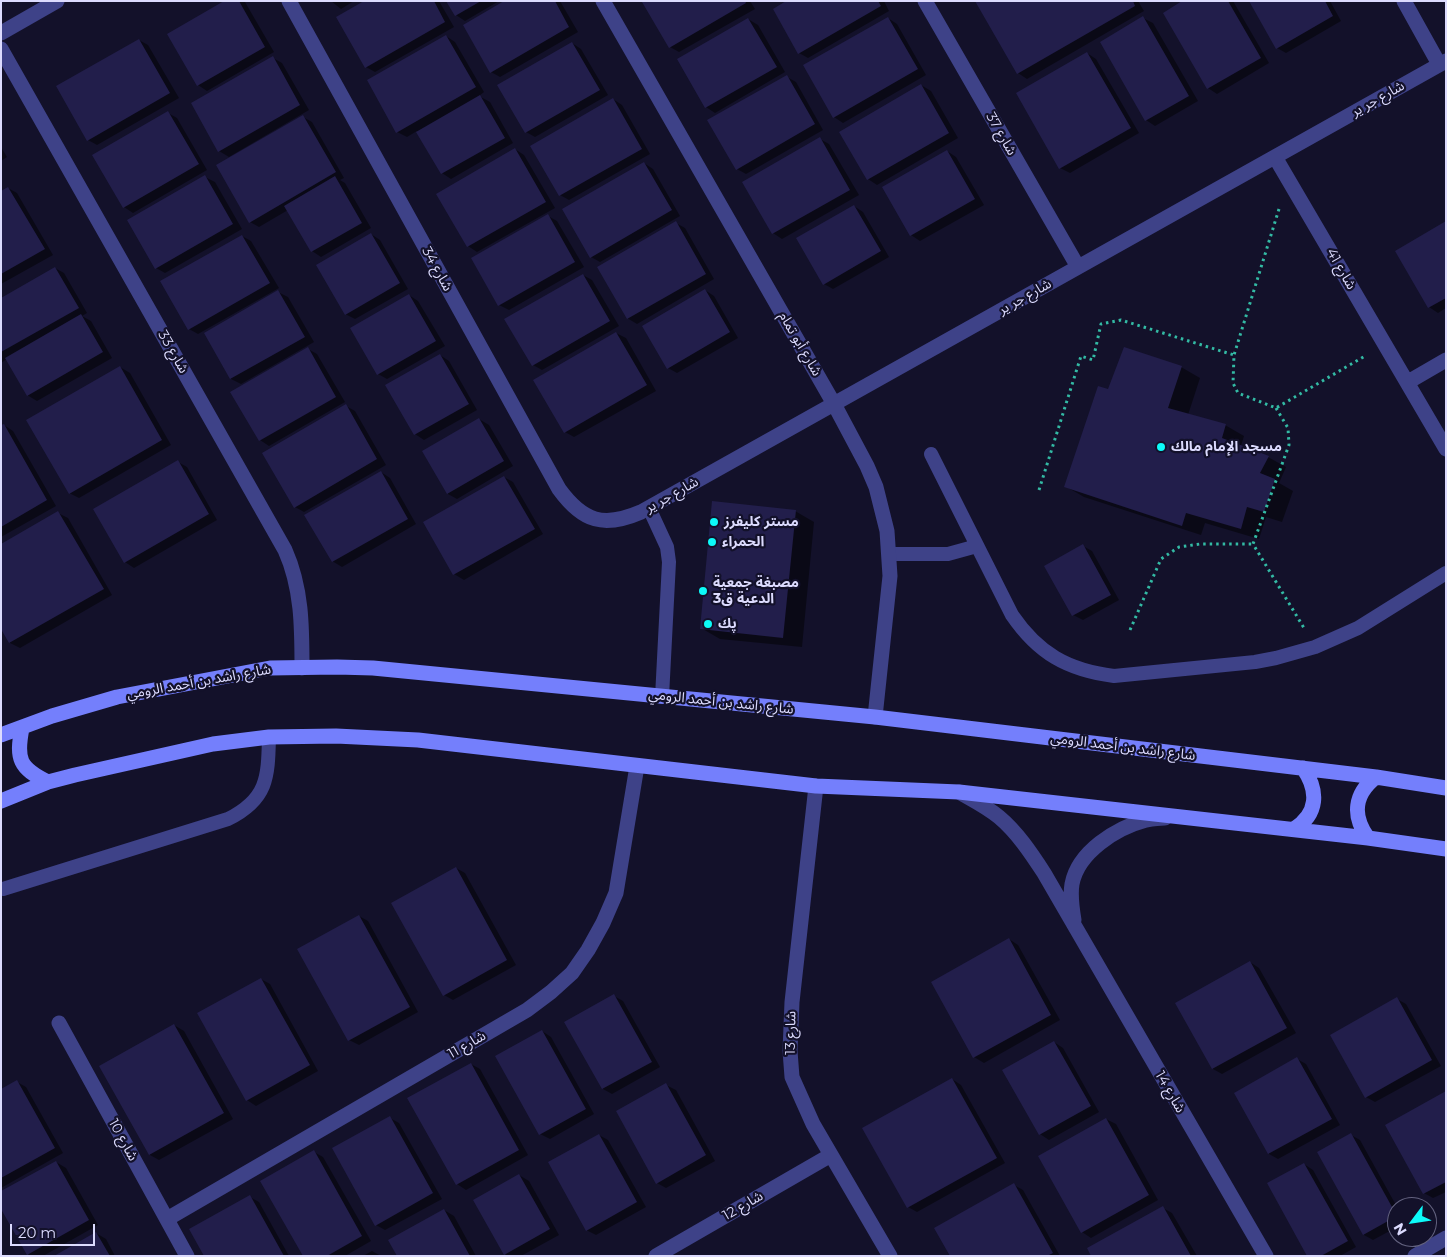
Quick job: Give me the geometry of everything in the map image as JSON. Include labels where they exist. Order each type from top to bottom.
[{"type":"street","points":[[1,33],[57,1]]},
{"type":"street","name":"شارع 34","points":[[289,1],[559,490],[578,511],[588,517],[601,520]]},
{"type":"street","name":"شارع أبو تمام","points":[[603,1],[834,404],[876,487],[884,516],[890,576],[875,717]]},
{"type":"street","name":"شارع 37","points":[[925,1],[1078,267]]},
{"type":"street","points":[[1404,1],[1443,63]]},
{"type":"street","name":"شارع 33","points":[[1,49],[285,550],[293,568],[300,600],[302,668]]},
{"type":"street","name":"شارع جر ير","points":[[601,520],[614,521],[628,518],[649,508],[1443,63]]},
{"type":"street","name":"شارع 41","points":[[1275,157],[1446,449]]},
{"type":"street","points":[[1408,382],[1446,360]]},
{"type":"street","name":"شارع راشد بن أحمد الرومي","points":[[1,735],[52,716],[118,697],[240,673],[270,668],[373,668],[875,717],[1376,777],[1446,788]]},
{"type":"street","points":[[22,728],[18,747],[22,762],[32,774],[48,782]]},
{"type":"street","points":[[1,801],[48,782],[213,744],[269,736],[336,736],[418,740],[816,786],[959,792],[1368,838],[1446,849]]},
{"type":"street","name":"شارع 11","points":[[167,1219],[528,1010],[572,973],[603,923],[616,893],[637,766]]},
{"type":"street","points":[[1294,830],[1308,817],[1314,798],[1311,782],[1303,768]]},
{"type":"street","points":[[1368,838],[1358,819],[1357,809],[1363,790],[1376,777]]},
{"type":"street","name":"شارع 13","points":[[816,786],[792,1002],[790,1051],[792,1077],[813,1124],[890,1256]]},
{"type":"street","name":"شارع 14","points":[[959,792],[1000,818],[1015,834],[1044,873],[1266,1256]]},
{"type":"street","name":"شارع 14","points":[[1075,928],[1071,902],[1072,883],[1079,868],[1089,854],[1102,842],[1132,825],[1147,820],[1179,816]]},
{"type":"street","name":"شارع 10","points":[[59,1023],[187,1256]]},
{"type":"street","name":"شارع 12","points":[[656,1256],[831,1155]]},
{"type":"street","points":[[1416,1256],[1446,1238]]},
{"type":"lane","points":[[931,454],[1012,615],[1024,632],[1038,647],[1055,658],[1073,668],[1093,674],[1114,676],[1255,662],[1315,647],[1358,628],[1446,573]]},
{"type":"lane","points":[[649,508],[667,547],[669,562],[662,696]]},
{"type":"lane","points":[[889,554],[948,554],[977,546]]},
{"type":"lane","points":[[3,889],[240,813],[259,794],[265,782],[268,770],[269,736]]},
{"type":"path","points":[[1253,544],[1289,445],[1288,428],[1276,408],[1238,393],[1233,383],[1234,356],[1278,212],[1290,182]]},
{"type":"path","points":[[1039,490],[1081,356],[1093,360],[1101,324],[1121,320],[1234,356]]},
{"type":"path","points":[[1276,408],[1385,343]]},
{"type":"path","points":[[1130,630],[1161,559],[1180,548],[1200,544],[1253,544]]},
{"type":"path","points":[[1253,544],[1315,647]]},
{"type":"building","points":[[224,1],[239,1],[265,47],[197,86],[167,34]]},
{"type":"building","points":[[364,1],[434,1],[445,22],[365,68],[336,17]]},
{"type":"building","points":[[446,1],[481,1],[455,16]]},
{"type":"building","points":[[504,1],[555,1],[569,27],[490,73],[463,25]]},
{"type":"building","points":[[745,1],[746,3],[669,48],[642,2]]},
{"type":"building","points":[[786,1],[878,1],[881,6],[798,54],[773,9]]},
{"type":"building","points":[[975,1],[1133,1],[1135,6],[1017,74]]},
{"type":"building","points":[[1182,1],[1228,1],[1261,58],[1207,89],[1163,13]]},
{"type":"building","points":[[1249,1],[1325,1],[1333,16],[1276,49]]},
{"type":"building","points":[[1143,16],[1189,96],[1145,121],[1100,42]]},
{"type":"building","points":[[888,17],[918,69],[833,118],[803,65]]},
{"type":"building","points":[[748,18],[777,67],[705,108],[677,59]]},
{"type":"building","points":[[446,35],[476,87],[396,133],[367,80]]},
{"type":"building","points":[[139,39],[170,93],[87,141],[56,86]]},
{"type":"building","points":[[572,42],[600,90],[525,133],[497,85]]},
{"type":"building","points":[[1087,52],[1131,128],[1059,169],[1016,93]]},
{"type":"building","points":[[273,56],[300,105],[218,152],[191,103]]},
{"type":"building","points":[[787,75],[815,124],[736,170],[707,120]]},
{"type":"building","points":[[921,84],[949,133],[867,180],[839,132]]},
{"type":"building","points":[[480,95],[505,138],[441,174],[416,132]]},
{"type":"building","points":[[613,98],[642,149],[559,196],[530,146]]},
{"type":"building","points":[[168,111],[199,164],[123,208],[92,155]]},
{"type":"building","points":[[303,115],[336,172],[249,223],[216,165]]},
{"type":"building","points":[[820,137],[850,190],[772,234],[742,182]]},
{"type":"building","points":[[515,148],[546,202],[467,247],[436,194]]},
{"type":"building","points":[[947,150],[975,199],[910,236],[882,187]]},
{"type":"building","points":[[644,162],[672,210],[590,258],[562,209]]},
{"type":"building","points":[[205,175],[233,224],[155,269],[127,220]]},
{"type":"building","points":[[335,176],[362,223],[311,252],[284,206]]},
{"type":"building","points":[[8,187],[45,249],[1,274],[1,191]]},
{"type":"building","points":[[854,205],[881,251],[823,285],[796,238]]},
{"type":"building","points":[[548,214],[575,262],[498,306],[471,258]]},
{"type":"building","points":[[676,221],[706,274],[627,319],[597,267]]},
{"type":"building","points":[[1446,221],[1446,298],[1428,308],[1395,251]]},
{"type":"building","points":[[371,233],[400,283],[345,315],[316,265]]},
{"type":"building","points":[[242,235],[270,283],[188,330],[160,281]]},
{"type":"building","points":[[55,267],[79,308],[1,352],[1,298]]},
{"type":"building","points":[[583,274],[610,321],[532,366],[504,319]]},
{"type":"building","points":[[705,289],[730,332],[667,369],[642,326]]},
{"type":"building","points":[[278,290],[305,337],[230,379],[204,333]]},
{"type":"building","points":[[409,294],[436,341],[377,375],[350,328]]},
{"type":"building","points":[[81,314],[103,352],[27,396],[5,358]]},
{"type":"building","points":[[616,332],[647,385],[564,433],[533,380]]},
{"type":"building","points":[[308,347],[336,397],[259,441],[230,392]]},
{"type":"building","name":"مسجد الإمام مالك","points":[[1124,347],[1182,366],[1168,408],[1226,424],[1222,438],[1269,456],[1260,473],[1275,479],[1264,512],[1247,507],[1241,529],[1186,513],[1182,526],[1064,487],[1098,386],[1108,389]]},
{"type":"building","points":[[440,354],[469,404],[414,435],[385,385]]},
{"type":"building","points":[[120,366],[162,440],[69,494],[26,420]]},
{"type":"building","points":[[346,404],[377,459],[294,508],[262,453]]},
{"type":"building","points":[[479,418],[504,461],[447,494],[422,451]]},
{"type":"building","points":[[4,424],[47,500],[1,527],[1,425]]},
{"type":"building","points":[[178,460],[209,514],[124,563],[93,509]]},
{"type":"building","points":[[381,471],[408,519],[332,562],[304,515]]},
{"type":"building","points":[[504,476],[535,529],[453,575],[423,522]]},
{"type":"building","points":[[712,501],[796,510],[783,638],[700,629]]},
{"type":"building","points":[[58,511],[104,589],[9,643],[1,629],[1,544]]},
{"type":"building","points":[[1083,544],[1111,595],[1072,616],[1044,566]]},
{"type":"building","points":[[456,867],[507,960],[443,996],[391,903]]},
{"type":"building","points":[[359,915],[410,1007],[348,1041],[297,949]]},
{"type":"building","points":[[1009,938],[1051,1015],[973,1058],[931,982]]},
{"type":"building","points":[[1250,961],[1287,1028],[1212,1069],[1175,1003]]},
{"type":"building","points":[[261,978],[310,1065],[246,1101],[197,1013]]},
{"type":"building","points":[[614,994],[652,1062],[602,1089],[564,1022]]},
{"type":"building","points":[[1397,997],[1432,1060],[1365,1098],[1330,1035]]},
{"type":"building","points":[[174,1024],[224,1113],[149,1155],[99,1066]]},
{"type":"building","points":[[542,1030],[586,1109],[539,1135],[495,1056]]},
{"type":"building","points":[[1054,1041],[1091,1106],[1039,1135],[1002,1070]]},
{"type":"building","points":[[1297,1057],[1332,1119],[1268,1154],[1234,1093]]},
{"type":"building","points":[[471,1063],[519,1150],[456,1185],[407,1098]]},
{"type":"building","points":[[952,1078],[997,1158],[907,1208],[862,1128]]},
{"type":"building","points":[[17,1080],[55,1148],[1,1178],[1,1089]]},
{"type":"building","points":[[666,1083],[706,1155],[656,1184],[616,1111]]},
{"type":"building","points":[[1446,1091],[1446,1182],[1423,1194],[1385,1125]]},
{"type":"building","points":[[390,1116],[433,1193],[375,1226],[332,1148]]},
{"type":"building","points":[[1106,1118],[1149,1195],[1081,1233],[1038,1156]]},
{"type":"building","points":[[1351,1133],[1387,1198],[1387,1222],[1363,1235],[1317,1152]]},
{"type":"building","points":[[599,1134],[637,1202],[586,1231],[548,1162]]},
{"type":"building","points":[[314,1150],[362,1236],[327,1256],[303,1256],[260,1181]]},
{"type":"building","points":[[56,1161],[89,1220],[27,1255],[1,1209],[1,1191]]},
{"type":"building","points":[[1304,1163],[1348,1241],[1321,1256],[1307,1256],[1267,1183]]},
{"type":"building","points":[[519,1174],[550,1229],[504,1255],[473,1200]]},
{"type":"building","points":[[1014,1183],[1053,1253],[1047,1256],[950,1256],[934,1228]]},
{"type":"building","points":[[250,1195],[284,1256],[204,1256],[189,1229]]},
{"type":"building","points":[[1163,1206],[1191,1256],[1091,1256],[1087,1248]]},
{"type":"building","points":[[444,1209],[470,1256],[397,1256],[388,1240]]},
{"type":"building","points":[[96,1232],[110,1256],[54,1256]]},
{"type":"place","name":"مسجد الإمام مالك","points":[[1161,447]]},
{"type":"place","name":"مستر كليفرز","points":[[714,522]]},
{"type":"place","name":"الحمراء","points":[[712,542]]},
{"type":"place","name":"مصبغة جمعية الدعية ق3","points":[[703,591]]},
{"type":"place","name":"پك","points":[[708,624]]}]
